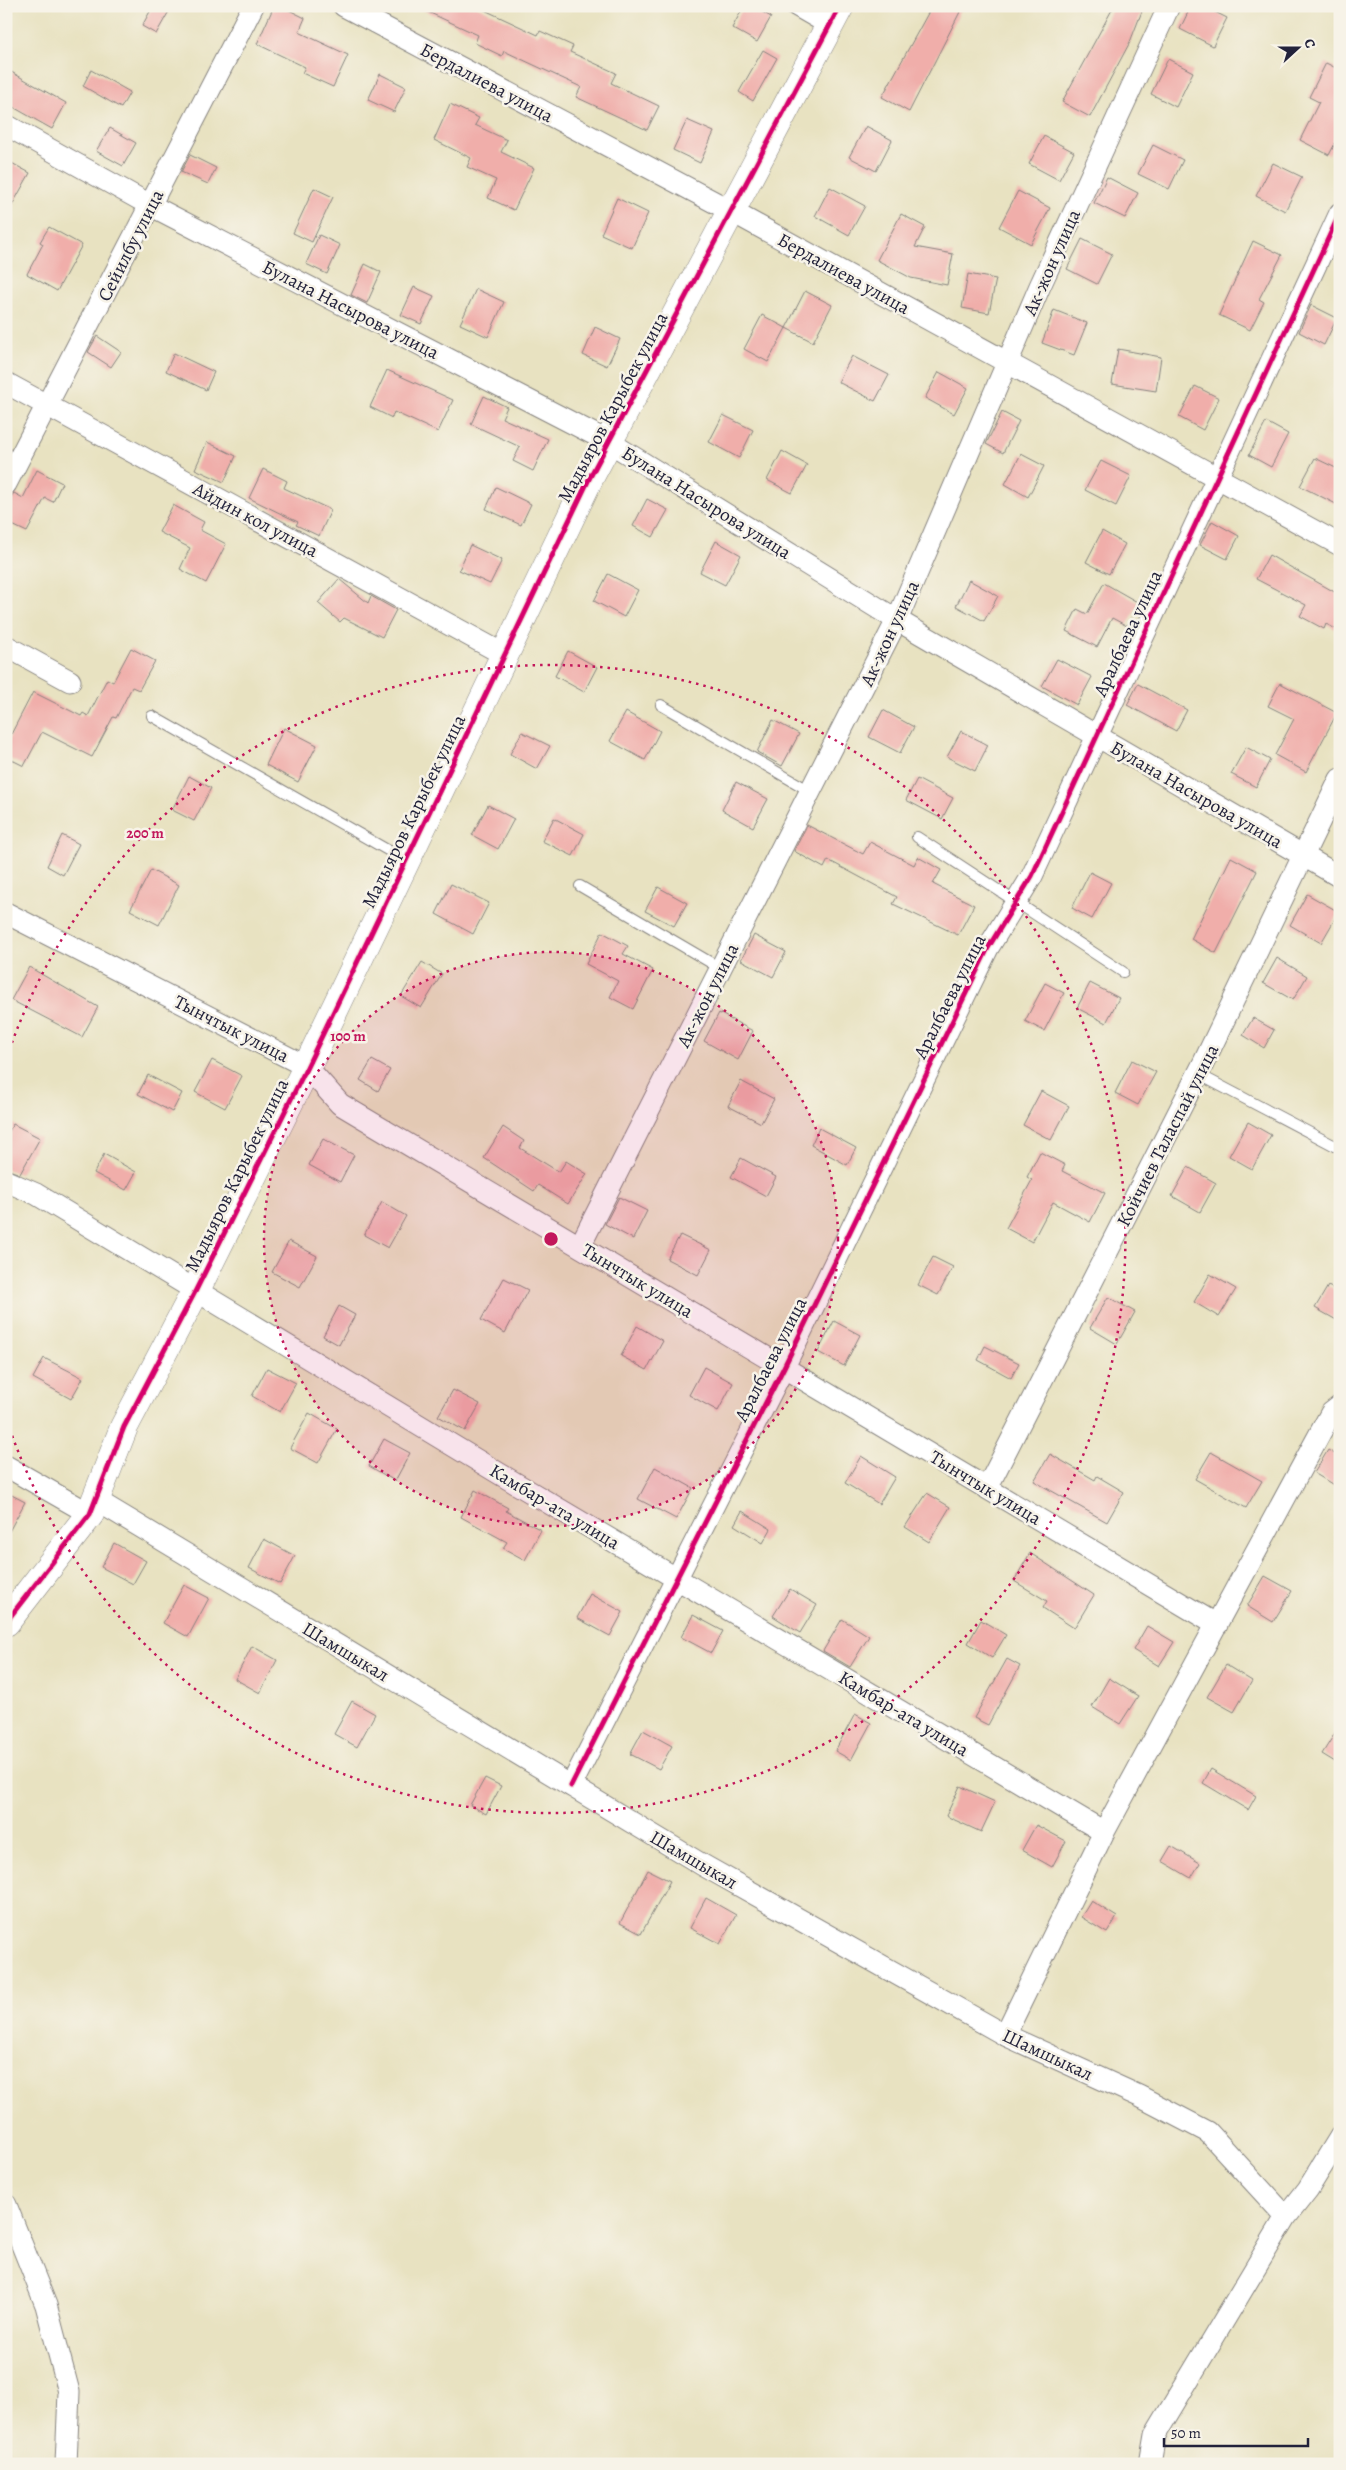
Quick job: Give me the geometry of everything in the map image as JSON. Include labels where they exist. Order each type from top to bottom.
[{"type":"street","name":"Сейилбу улица","points":[[6,484],[253,6]]},
{"type":"street","name":"Бердалиева улица","points":[[344,6],[731,211],[1340,545]]},
{"type":"street","points":[[797,6],[835,16]]},
{"type":"street","name":"Ак-жон улица","points":[[580,1246],[897,620],[1040,286],[1169,6]]},
{"type":"street","name":"Мадыяров Карыбек улица","points":[[6,1622],[93,1507],[124,1427],[196,1290],[307,1067],[609,442],[835,16]]},
{"type":"street","name":"Булана Насырова улица","points":[[6,125],[150,206],[609,442],[897,620],[1340,878]]},
{"type":"street","name":"Аралбаева улица","points":[[571,1786],[784,1367],[988,948],[1032,876],[1340,213]]},
{"type":"street","name":"Айдин кол улица","points":[[6,383],[505,655]]},
{"type":"street","points":[[6,646],[70,681]]},
{"type":"street","name":"Койчиев Таласпай улица","points":[[987,1488],[1198,1074],[1340,779]]},
{"type":"street","name":"Тынчтык улица","points":[[6,913],[307,1067],[340,1104],[1217,1625]]},
{"type":"street","name":"Камбар-ата улица","points":[[6,1182],[36,1194],[1104,1832]]},
{"type":"street","points":[[1005,2035],[1104,1832],[1331,1413],[1340,1406]]},
{"type":"street","name":"Шамшыкал","points":[[6,1466],[93,1507],[701,1864],[1005,2035],[1139,2096],[1208,2132],[1286,2217]]},
{"type":"street","points":[[1150,2464],[1155,2435],[1286,2217],[1308,2189],[1340,2138]]},
{"type":"street","points":[[6,2205],[46,2305],[69,2392],[66,2464]]},
{"type":"lane","points":[[661,705],[810,791]]},
{"type":"lane","points":[[152,716],[406,860]]},
{"type":"lane","points":[[917,837],[1017,900],[1123,972]]},
{"type":"lane","points":[[580,886],[720,968]]},
{"type":"lane","points":[[1198,1074],[1337,1146]]},
{"type":"building","points":[[153,6],[172,6],[156,34],[142,26]]},
{"type":"building","points":[[274,6],[281,6],[305,18],[299,32],[348,55],[333,87],[302,73],[305,67],[257,44]]},
{"type":"building","points":[[415,6],[476,6],[538,35],[540,31],[573,46],[570,52],[616,73],[611,83],[659,106],[647,130],[576,97],[581,87],[504,51],[502,56],[475,43],[478,35]]},
{"type":"building","points":[[744,6],[752,6],[771,17],[757,42],[732,28]]},
{"type":"building","points":[[932,6],[963,6],[909,112],[882,97]]},
{"type":"building","points":[[1114,6],[1144,6],[1130,42],[1090,117],[1062,102]]},
{"type":"building","points":[[1191,6],[1203,6],[1227,18],[1213,46],[1180,29]]},
{"type":"building","points":[[763,50],[777,58],[753,101],[739,92]]},
{"type":"building","points":[[1168,59],[1193,72],[1176,107],[1151,94]]},
{"type":"building","points":[[1326,63],[1340,70],[1340,134],[1329,155],[1300,140],[1319,102],[1309,97]]},
{"type":"building","points":[[6,69],[66,103],[52,129],[6,103]]},
{"type":"building","points":[[91,70],[130,92],[121,108],[83,86]]},
{"type":"building","points":[[380,74],[406,87],[394,112],[368,100]]},
{"type":"building","points":[[450,104],[479,118],[475,125],[507,140],[501,152],[534,168],[514,210],[488,198],[496,180],[467,167],[471,158],[434,140]]},
{"type":"building","points":[[687,120],[714,132],[700,163],[673,150]]},
{"type":"building","points":[[866,126],[892,140],[876,171],[849,157]]},
{"type":"building","points":[[110,128],[136,143],[123,166],[96,151]]},
{"type":"building","points":[[1044,136],[1074,152],[1059,180],[1029,164]]},
{"type":"building","points":[[1153,145],[1183,160],[1169,189],[1138,174]]},
{"type":"building","points":[[190,155],[216,168],[208,184],[181,172]]},
{"type":"building","points":[[6,160],[30,173],[6,216]]},
{"type":"building","points":[[1273,163],[1302,177],[1285,211],[1256,196]]},
{"type":"building","points":[[1107,177],[1138,193],[1125,218],[1094,203]]},
{"type":"building","points":[[830,187],[865,206],[849,235],[815,216]]},
{"type":"building","points":[[314,188],[333,197],[312,242],[293,233]]},
{"type":"building","points":[[1018,191],[1050,208],[1031,244],[999,227]]},
{"type":"building","points":[[617,198],[648,213],[632,248],[601,234]]},
{"type":"building","points":[[901,214],[925,227],[915,247],[953,254],[947,285],[911,278],[877,260]]},
{"type":"building","points":[[49,227],[82,245],[57,291],[27,274],[43,244],[40,242]]},
{"type":"building","points":[[319,235],[340,245],[327,274],[306,264]]},
{"type":"building","points":[[1082,239],[1112,254],[1097,284],[1067,269]]},
{"type":"building","points":[[1253,241],[1282,255],[1259,299],[1264,302],[1250,330],[1219,315]]},
{"type":"building","points":[[365,264],[381,272],[367,303],[351,295]]},
{"type":"building","points":[[968,274],[996,279],[989,313],[962,308]]},
{"type":"building","points":[[414,287],[434,296],[421,324],[401,315]]},
{"type":"building","points":[[476,289],[504,302],[488,337],[460,324]]},
{"type":"building","points":[[805,291],[832,305],[813,342],[786,328]]},
{"type":"building","points":[[1311,305],[1337,318],[1324,345],[1299,332]]},
{"type":"building","points":[[1054,310],[1087,323],[1074,355],[1042,343]]},
{"type":"building","points":[[762,315],[786,328],[768,362],[744,349]]},
{"type":"building","points":[[595,327],[620,339],[607,366],[583,355]]},
{"type":"building","points":[[97,336],[121,352],[111,367],[88,352]]},
{"type":"building","points":[[1118,349],[1161,357],[1156,391],[1112,384]]},
{"type":"building","points":[[174,353],[214,372],[206,390],[166,371]]},
{"type":"building","points":[[852,356],[889,375],[875,401],[838,382]]},
{"type":"building","points":[[387,370],[453,400],[438,432],[394,412],[392,418],[370,407]]},
{"type":"building","points":[[939,372],[968,388],[954,414],[925,398]]},
{"type":"building","points":[[1195,386],[1219,398],[1203,430],[1179,417]]},
{"type":"building","points":[[484,396],[507,407],[502,418],[548,439],[533,471],[513,461],[520,447],[471,424]]},
{"type":"building","points":[[1002,412],[1019,421],[1003,453],[986,444]]},
{"type":"building","points":[[723,415],[753,430],[739,458],[709,442]]},
{"type":"building","points":[[1266,422],[1288,434],[1271,467],[1249,455]]},
{"type":"building","points":[[207,442],[236,456],[224,482],[195,469]]},
{"type":"building","points":[[782,451],[807,465],[792,493],[767,480]]},
{"type":"building","points":[[1021,454],[1044,466],[1028,497],[1005,484]]},
{"type":"building","points":[[1315,458],[1340,470],[1340,506],[1300,486]]},
{"type":"building","points":[[1101,461],[1131,476],[1116,506],[1085,490]]},
{"type":"building","points":[[263,469],[287,481],[284,488],[331,510],[319,536],[296,525],[298,522],[249,498]]},
{"type":"building","points":[[37,470],[62,483],[53,502],[45,498],[27,532],[6,522],[6,503],[14,493],[23,498]]},
{"type":"building","points":[[496,487],[531,504],[521,525],[486,509]]},
{"type":"building","points":[[647,499],[668,510],[653,537],[633,526]]},
{"type":"building","points":[[173,505],[204,522],[200,530],[226,544],[206,583],[180,569],[190,548],[159,532]]},
{"type":"building","points":[[1212,521],[1239,536],[1227,559],[1200,545]]},
{"type":"building","points":[[1102,531],[1125,544],[1109,574],[1086,562]]},
{"type":"building","points":[[716,541],[741,555],[725,585],[700,572]]},
{"type":"building","points":[[470,545],[502,560],[490,584],[459,570]]},
{"type":"building","points":[[1269,555],[1340,595],[1340,631],[1326,624],[1324,629],[1300,616],[1306,605],[1256,579]]},
{"type":"building","points":[[608,574],[638,590],[624,617],[594,601]]},
{"type":"building","points":[[339,579],[368,603],[371,596],[396,610],[382,637],[344,618],[340,622],[318,603]]},
{"type":"building","points":[[969,580],[998,596],[984,621],[956,606]]},
{"type":"building","points":[[1104,583],[1139,603],[1127,626],[1112,618],[1097,647],[1066,631],[1077,609],[1087,614]]},
{"type":"building","points":[[131,648],[155,661],[139,690],[132,687],[116,718],[113,717],[92,757],[42,732],[24,766],[6,757],[6,744],[33,692],[81,716],[83,713],[88,716],[107,679],[113,682]]},
{"type":"building","points":[[568,651],[597,667],[584,692],[555,676]]},
{"type":"building","points":[[1057,659],[1092,677],[1077,705],[1042,686]]},
{"type":"building","points":[[1280,683],[1337,713],[1306,772],[1275,755],[1294,719],[1268,706]]},
{"type":"building","points":[[1138,684],[1187,710],[1176,731],[1127,705]]},
{"type":"building","points":[[883,710],[914,727],[900,753],[869,737]]},
{"type":"building","points":[[626,712],[660,731],[645,760],[610,741]]},
{"type":"building","points":[[773,720],[799,734],[782,766],[757,752]]},
{"type":"building","points":[[284,728],[317,745],[298,782],[266,765]]},
{"type":"building","points":[[961,731],[988,745],[975,771],[947,757]]},
{"type":"building","points":[[522,732],[550,746],[537,769],[510,754]]},
{"type":"building","points":[[1246,747],[1270,760],[1256,787],[1231,774]]},
{"type":"building","points":[[189,776],[211,788],[194,821],[172,810]]},
{"type":"building","points":[[917,779],[953,798],[942,819],[906,800]]},
{"type":"building","points":[[736,782],[768,799],[753,827],[722,810]]},
{"type":"building","points":[[488,805],[514,819],[498,849],[472,835]]},
{"type":"building","points":[[554,818],[584,834],[573,856],[542,841]]},
{"type":"building","points":[[807,825],[863,854],[870,842],[914,865],[918,857],[941,870],[933,884],[974,905],[958,935],[893,904],[897,897],[828,860],[824,868],[794,851]]},
{"type":"building","points":[[62,835],[79,844],[63,875],[47,866]]},
{"type":"building","points":[[1231,857],[1257,871],[1216,953],[1191,939]]},
{"type":"building","points":[[151,870],[179,885],[159,925],[130,910]]},
{"type":"building","points":[[1090,872],[1111,883],[1092,919],[1072,908]]},
{"type":"building","points":[[451,884],[489,903],[473,934],[436,914]]},
{"type":"building","points":[[658,887],[687,903],[674,926],[645,911]]},
{"type":"building","points":[[1307,894],[1339,912],[1321,943],[1290,925]]},
{"type":"building","points":[[602,932],[628,946],[623,954],[653,970],[633,1009],[610,997],[618,981],[586,964]]},
{"type":"building","points":[[754,935],[786,952],[773,977],[741,960]]},
{"type":"building","points":[[1277,958],[1307,976],[1293,1000],[1263,983]]},
{"type":"building","points":[[422,962],[442,974],[421,1008],[401,996]]},
{"type":"building","points":[[29,967],[98,1007],[82,1037],[11,1000]]},
{"type":"building","points":[[1045,983],[1064,993],[1044,1031],[1025,1021]]},
{"type":"building","points":[[1090,983],[1119,998],[1106,1023],[1077,1008]]},
{"type":"building","points":[[719,1013],[753,1031],[738,1060],[704,1041]]},
{"type":"building","points":[[1253,1018],[1274,1030],[1264,1048],[1243,1035]]},
{"type":"building","points":[[212,1060],[242,1076],[225,1108],[195,1092]]},
{"type":"building","points":[[372,1060],[390,1070],[378,1091],[360,1080]]},
{"type":"building","points":[[1132,1060],[1156,1072],[1138,1105],[1115,1093]]},
{"type":"building","points":[[148,1075],[182,1093],[172,1112],[138,1094]]},
{"type":"building","points":[[741,1081],[774,1099],[761,1123],[728,1106]]},
{"type":"building","points":[[1041,1091],[1069,1106],[1051,1140],[1023,1125]]},
{"type":"building","points":[[1248,1122],[1271,1135],[1252,1169],[1229,1156]]},
{"type":"building","points":[[13,1124],[40,1138],[20,1174],[6,1169],[6,1136]]},
{"type":"building","points":[[503,1127],[524,1141],[520,1148],[559,1172],[566,1161],[587,1174],[568,1204],[538,1185],[534,1191],[484,1158]]},
{"type":"building","points":[[819,1128],[856,1148],[847,1165],[811,1145]]},
{"type":"building","points":[[323,1139],[354,1155],[340,1182],[309,1165]]},
{"type":"building","points":[[1040,1152],[1065,1165],[1062,1171],[1105,1193],[1090,1222],[1053,1202],[1032,1242],[1006,1228],[1032,1180],[1027,1177]]},
{"type":"building","points":[[104,1154],[136,1172],[126,1190],[94,1173]]},
{"type":"building","points":[[741,1158],[776,1177],[766,1196],[731,1177]]},
{"type":"building","points":[[1188,1167],[1216,1183],[1200,1212],[1172,1196]]},
{"type":"building","points":[[619,1197],[647,1211],[633,1239],[605,1224]]},
{"type":"building","points":[[382,1202],[406,1216],[388,1248],[364,1235]]},
{"type":"building","points":[[680,1235],[711,1250],[698,1275],[667,1259]]},
{"type":"building","points":[[289,1241],[317,1256],[300,1287],[272,1272]]},
{"type":"building","points":[[933,1257],[953,1267],[938,1295],[918,1285]]},
{"type":"building","points":[[1210,1274],[1236,1289],[1219,1317],[1194,1302]]},
{"type":"building","points":[[504,1278],[528,1290],[505,1333],[481,1320]]},
{"type":"building","points":[[1328,1286],[1340,1292],[1340,1322],[1315,1308]]},
{"type":"building","points":[[1108,1297],[1135,1312],[1117,1344],[1090,1328]]},
{"type":"building","points":[[339,1306],[355,1315],[339,1345],[323,1336]]},
{"type":"building","points":[[834,1321],[860,1335],[844,1366],[818,1352]]},
{"type":"building","points":[[637,1326],[663,1341],[647,1370],[621,1356]]},
{"type":"building","points":[[985,1346],[1019,1363],[1011,1378],[978,1360]]},
{"type":"building","points":[[44,1358],[83,1378],[71,1399],[33,1378]]},
{"type":"building","points":[[704,1367],[733,1383],[718,1411],[689,1395]]},
{"type":"building","points":[[267,1368],[296,1383],[280,1412],[252,1396]]},
{"type":"building","points":[[453,1390],[480,1404],[465,1431],[438,1416]]},
{"type":"building","points":[[309,1413],[337,1429],[318,1463],[290,1448]]},
{"type":"building","points":[[384,1439],[410,1453],[395,1481],[369,1466]]},
{"type":"building","points":[[1328,1450],[1340,1457],[1340,1489],[1314,1473]]},
{"type":"building","points":[[1211,1452],[1262,1481],[1246,1508],[1195,1479]]},
{"type":"building","points":[[1050,1454],[1095,1480],[1097,1476],[1124,1492],[1107,1522],[1034,1481]]},
{"type":"building","points":[[861,1456],[895,1477],[879,1504],[845,1483]]},
{"type":"building","points":[[655,1467],[693,1488],[676,1519],[638,1499]]},
{"type":"building","points":[[475,1490],[508,1508],[506,1511],[541,1530],[525,1560],[503,1548],[507,1542],[461,1517]]},
{"type":"building","points":[[6,1492],[25,1502],[6,1537]]},
{"type":"building","points":[[927,1493],[950,1507],[929,1542],[905,1527]]},
{"type":"building","points":[[742,1511],[771,1529],[763,1543],[734,1525]]},
{"type":"building","points":[[264,1539],[295,1556],[280,1584],[249,1568]]},
{"type":"building","points":[[114,1543],[146,1561],[133,1584],[101,1567]]},
{"type":"building","points":[[1030,1553],[1094,1595],[1074,1628],[1043,1608],[1047,1601],[1014,1581]]},
{"type":"building","points":[[1265,1576],[1292,1591],[1273,1622],[1247,1606]]},
{"type":"building","points":[[184,1585],[209,1598],[188,1637],[163,1623]]},
{"type":"building","points":[[790,1589],[817,1605],[800,1633],[773,1616]]},
{"type":"building","points":[[590,1594],[623,1612],[610,1636],[577,1618]]},
{"type":"building","points":[[693,1615],[723,1631],[711,1653],[681,1637]]},
{"type":"building","points":[[842,1619],[869,1636],[850,1667],[823,1651]]},
{"type":"building","points":[[981,1620],[1006,1635],[992,1658],[968,1643]]},
{"type":"building","points":[[1147,1626],[1174,1642],[1159,1666],[1133,1650]]},
{"type":"building","points":[[252,1646],[277,1660],[260,1693],[235,1679]]},
{"type":"building","points":[[1007,1659],[1020,1666],[988,1725],[974,1718]]},
{"type":"building","points":[[1226,1665],[1252,1681],[1234,1712],[1207,1697]]},
{"type":"building","points":[[1109,1678],[1138,1696],[1120,1724],[1092,1707]]},
{"type":"building","points":[[352,1701],[375,1714],[357,1747],[334,1734]]},
{"type":"building","points":[[855,1714],[871,1723],[851,1760],[835,1751]]},
{"type":"building","points":[[1340,1725],[1340,1765],[1322,1754]]},
{"type":"building","points":[[643,1730],[672,1746],[659,1769],[630,1754]]},
{"type":"building","points":[[1211,1769],[1256,1796],[1248,1810],[1203,1783]]},
{"type":"building","points":[[485,1778],[501,1786],[486,1814],[470,1805]]},
{"type":"building","points":[[960,1786],[995,1802],[981,1832],[946,1816]]},
{"type":"building","points":[[1036,1825],[1066,1841],[1052,1867],[1022,1850]]},
{"type":"building","points":[[1171,1846],[1200,1863],[1191,1878],[1162,1861]]},
{"type":"building","points":[[648,1870],[670,1881],[641,1934],[620,1923]]},
{"type":"building","points":[[706,1898],[736,1915],[720,1944],[690,1928]]},
{"type":"building","points":[[1091,1901],[1117,1917],[1107,1933],[1081,1917]]},
{"type":"cycle path","points":[[6,1622],[90,1514],[124,1427],[196,1290],[307,1067],[590,477],[840,6]]},
{"type":"cycle path","points":[[571,1786],[784,1367],[988,948],[1032,876],[1340,213]]}]
